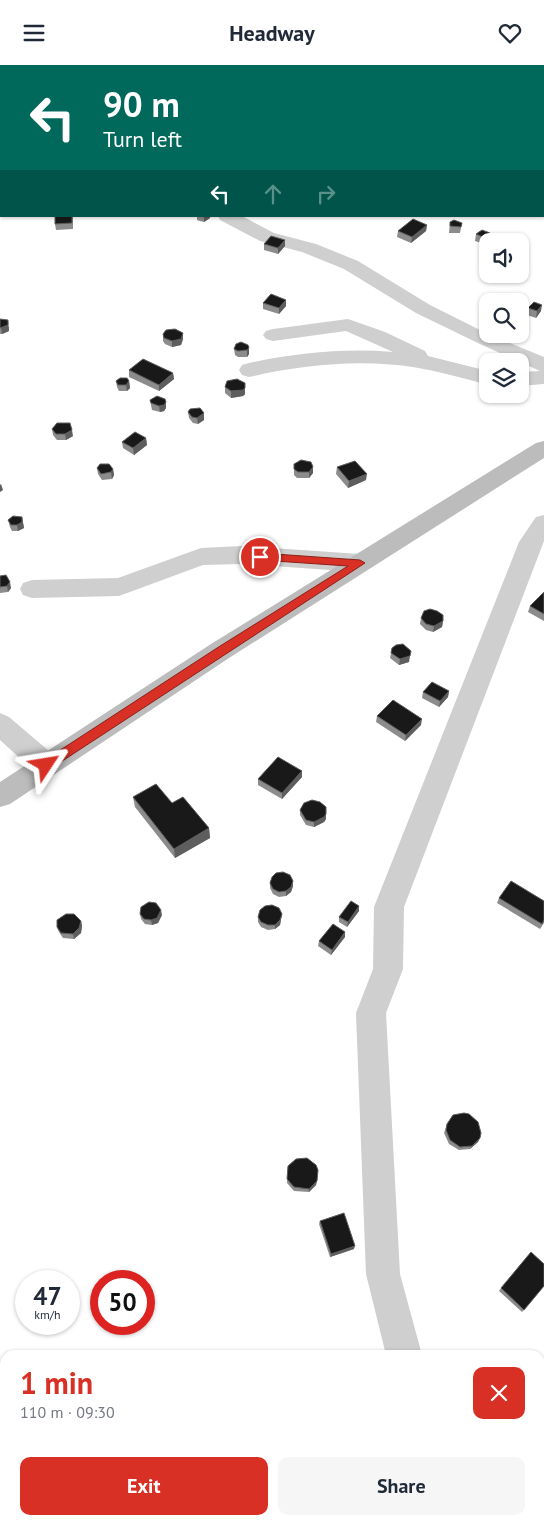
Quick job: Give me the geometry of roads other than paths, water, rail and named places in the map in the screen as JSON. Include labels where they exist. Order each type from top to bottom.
[{"type":"main road","points":[[0,795],[220,651],[544,448]]},
{"type":"street","points":[[229,217],[267,237],[309,247],[351,265],[423,309],[544,365]]},
{"type":"street","points":[[272,335],[348,325],[378,335],[432,364]]},
{"type":"street","points":[[249,370],[286,362],[341,358],[400,359],[432,364],[479,376]]},
{"type":"street","points":[[529,378],[544,377]]},
{"type":"street","points":[[403,1350],[383,1274],[371,1013],[388,969],[389,907],[531,542],[544,523]]},
{"type":"street","points":[[32,589],[119,587],[201,557],[242,555],[360,563]]},
{"type":"street","points":[[0,724],[46,765]]}]
